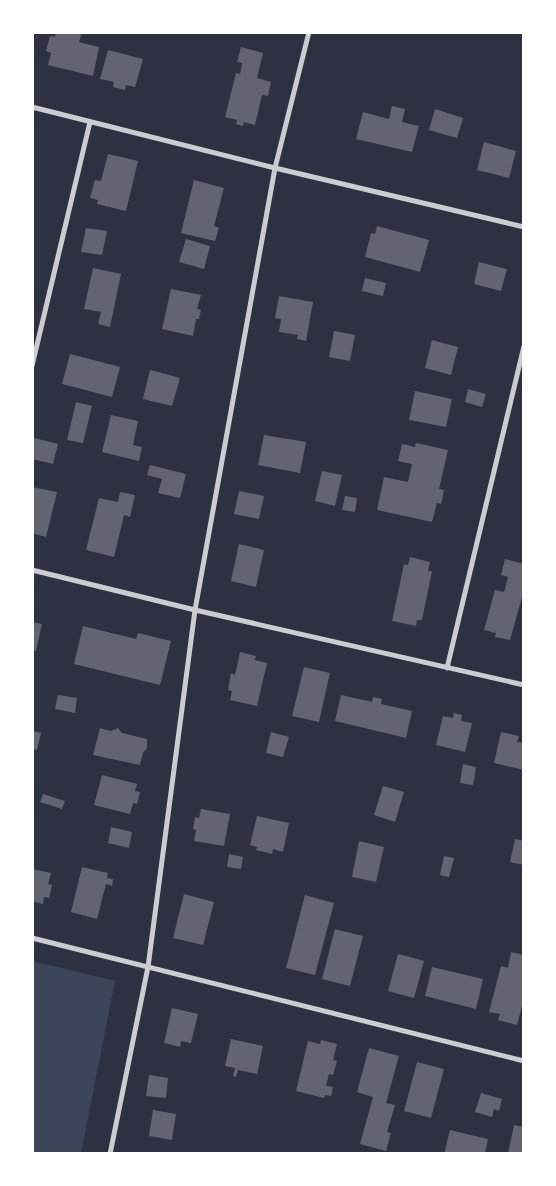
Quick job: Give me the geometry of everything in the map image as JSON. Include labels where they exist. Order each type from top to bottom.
[{"type":"street","points":[[110,1154],[148,967],[195,610],[275,168],[309,32]]},
{"type":"street","points":[[32,108],[524,227]]},
{"type":"street","points":[[32,366],[90,122]]},
{"type":"street","points":[[447,668],[524,346]]},
{"type":"street","points":[[32,570],[195,610],[524,685]]},
{"type":"street","points":[[32,938],[524,1061]]},
{"type":"shaded area","points":[[33,961],[115,981],[81,1153],[33,1153]]},
{"type":"building","points":[[56,32],[82,32],[79,42],[99,47],[93,76],[48,65],[51,53],[46,51],[50,36],[55,37]]},
{"type":"building","points":[[241,47],[263,53],[257,78],[271,82],[268,96],[262,95],[255,125],[244,122],[243,126],[236,124],[237,120],[225,117],[236,73],[240,74],[242,63],[237,62]]},
{"type":"building","points":[[108,50],[143,59],[135,87],[126,85],[125,90],[113,87],[114,82],[100,79]]},
{"type":"building","points":[[392,106],[405,109],[402,122],[419,126],[412,152],[356,139],[363,112],[389,119]]},
{"type":"building","points":[[435,109],[463,118],[457,138],[429,130]]},
{"type":"building","points":[[484,142],[516,151],[509,178],[477,170]]},
{"type":"building","points":[[108,154],[138,161],[126,211],[97,204],[98,200],[90,198],[95,180],[101,181]]},
{"type":"building","points":[[194,180],[224,188],[214,226],[219,228],[215,241],[181,233]]},
{"type":"building","points":[[377,226],[429,240],[420,272],[365,257],[371,233],[375,234]]},
{"type":"building","points":[[86,228],[107,231],[102,255],[81,252]]},
{"type":"building","points":[[186,239],[210,246],[204,269],[179,262]]},
{"type":"building","points":[[479,262],[507,269],[501,291],[474,284]]},
{"type":"building","points":[[93,268],[121,274],[110,327],[98,324],[101,312],[84,309]]},
{"type":"building","points":[[365,278],[386,283],[383,296],[362,291]]},
{"type":"building","points":[[171,289],[201,295],[197,309],[201,310],[199,319],[196,319],[193,336],[162,329]]},
{"type":"building","points":[[279,296],[313,302],[306,341],[297,339],[298,335],[279,332],[281,319],[275,318]]},
{"type":"building","points":[[334,331],[355,335],[350,361],[329,357]]},
{"type":"building","points":[[432,340],[458,347],[451,375],[425,368]]},
{"type":"building","points":[[70,354],[120,367],[112,397],[62,384]]},
{"type":"building","points":[[150,370],[180,378],[172,406],[143,399]]},
{"type":"building","points":[[468,389],[486,394],[482,407],[465,402]]},
{"type":"building","points":[[415,391],[452,399],[446,427],[409,420]]},
{"type":"building","points":[[76,402],[92,406],[83,443],[67,440]]},
{"type":"building","points":[[111,415],[138,421],[133,445],[142,447],[139,461],[102,452]]},
{"type":"building","points":[[264,435],[306,442],[300,473],[258,465]]},
{"type":"building","points":[[34,438],[58,444],[53,464],[32,459]]},
{"type":"building","points":[[416,443],[448,450],[439,489],[444,490],[441,504],[437,503],[432,522],[377,510],[384,477],[408,482],[412,464],[398,461],[402,444],[415,447]]},
{"type":"building","points":[[150,465],[186,474],[180,498],[158,493],[162,479],[147,475]]},
{"type":"building","points":[[322,471],[342,475],[335,506],[315,501]]},
{"type":"building","points":[[32,487],[57,492],[46,537],[32,533]]},
{"type":"building","points":[[239,491],[264,496],[259,519],[234,514]]},
{"type":"building","points":[[120,492],[135,495],[130,517],[124,515],[114,557],[86,550],[99,498],[118,502]]},
{"type":"building","points":[[345,496],[357,498],[355,512],[342,510]]},
{"type":"building","points":[[239,544],[264,550],[256,587],[231,581]]},
{"type":"building","points":[[410,557],[430,562],[428,571],[432,571],[422,620],[417,620],[416,626],[392,621],[404,564],[408,565]]},
{"type":"building","points":[[505,559],[524,564],[524,590],[510,640],[495,637],[496,633],[484,630],[495,590],[504,592],[508,577],[501,575]]},
{"type":"building","points":[[32,622],[42,624],[36,651],[32,651]]},
{"type":"building","points":[[83,626],[136,639],[138,633],[171,641],[160,685],[74,664]]},
{"type":"building","points":[[240,652],[256,656],[255,660],[267,663],[257,706],[230,700],[232,691],[228,690],[231,673],[235,675]]},
{"type":"building","points":[[304,667],[330,673],[319,722],[292,716]]},
{"type":"building","points":[[58,695],[77,698],[75,713],[55,709]]},
{"type":"building","points":[[341,695],[372,702],[373,697],[382,699],[381,704],[412,711],[406,738],[335,721]]},
{"type":"building","points":[[454,713],[462,715],[461,721],[472,723],[465,752],[436,745],[443,716],[453,718]]},
{"type":"building","points":[[100,728],[111,731],[118,728],[122,733],[147,739],[147,748],[143,753],[140,765],[93,755]]},
{"type":"building","points":[[32,731],[41,733],[37,750],[32,749]]},
{"type":"building","points":[[271,732],[289,737],[283,757],[266,753]]},
{"type":"building","points":[[501,732],[519,736],[517,742],[524,743],[524,770],[494,763]]},
{"type":"building","points":[[463,764],[476,767],[473,785],[460,783]]},
{"type":"building","points":[[102,775],[137,784],[135,791],[140,792],[137,804],[133,803],[130,814],[94,805]]},
{"type":"building","points":[[383,786],[404,792],[395,822],[374,815]]},
{"type":"building","points":[[43,794],[65,801],[62,809],[40,802]]},
{"type":"building","points":[[201,809],[230,814],[224,846],[194,841],[196,830],[193,829],[195,817],[199,818]]},
{"type":"building","points":[[257,816],[289,823],[283,852],[273,849],[272,854],[256,850],[257,847],[250,845]]},
{"type":"building","points":[[111,827],[132,832],[129,848],[108,843]]},
{"type":"building","points":[[515,839],[524,841],[524,865],[510,862]]},
{"type":"building","points":[[359,841],[384,847],[376,882],[352,877]]},
{"type":"building","points":[[229,854],[243,857],[241,869],[227,867]]},
{"type":"building","points":[[444,856],[454,858],[449,877],[440,875]]},
{"type":"building","points":[[82,867],[108,873],[107,878],[113,879],[112,886],[106,884],[97,919],[71,912]]},
{"type":"building","points":[[32,869],[51,873],[48,884],[52,885],[49,898],[44,897],[43,904],[32,901]]},
{"type":"building","points":[[184,894],[214,902],[203,945],[173,938]]},
{"type":"building","points":[[305,895],[334,903],[315,975],[286,968]]},
{"type":"building","points":[[335,929],[363,936],[350,986],[322,979]]},
{"type":"building","points":[[511,952],[524,955],[524,998],[517,1025],[498,1020],[500,1014],[489,1012],[501,966],[508,968]]},
{"type":"building","points":[[398,954],[424,961],[414,998],[388,991]]},
{"type":"building","points":[[432,967],[483,979],[476,1009],[425,996]]},
{"type":"building","points":[[172,1008],[198,1014],[191,1043],[181,1041],[180,1047],[164,1043]]},
{"type":"building","points":[[231,1039],[263,1046],[257,1074],[238,1070],[236,1077],[233,1076],[235,1068],[225,1066]]},
{"type":"building","points":[[321,1040],[337,1044],[333,1060],[337,1061],[333,1075],[329,1074],[326,1086],[333,1087],[331,1096],[325,1095],[324,1098],[296,1091],[308,1041],[320,1044]]},
{"type":"building","points":[[369,1048],[399,1056],[386,1103],[395,1105],[387,1132],[391,1133],[386,1151],[360,1144],[373,1097],[357,1092]]},
{"type":"building","points":[[417,1062],[444,1069],[431,1118],[404,1111]]},
{"type":"building","points":[[149,1075],[168,1078],[166,1098],[146,1096]]},
{"type":"building","points":[[481,1093],[502,1099],[499,1111],[494,1109],[492,1117],[475,1112]]},
{"type":"building","points":[[153,1110],[176,1114],[172,1140],[149,1136]]},
{"type":"building","points":[[514,1125],[524,1127],[524,1154],[508,1154]]},
{"type":"building","points":[[450,1130],[488,1139],[485,1154],[444,1154]]}]
